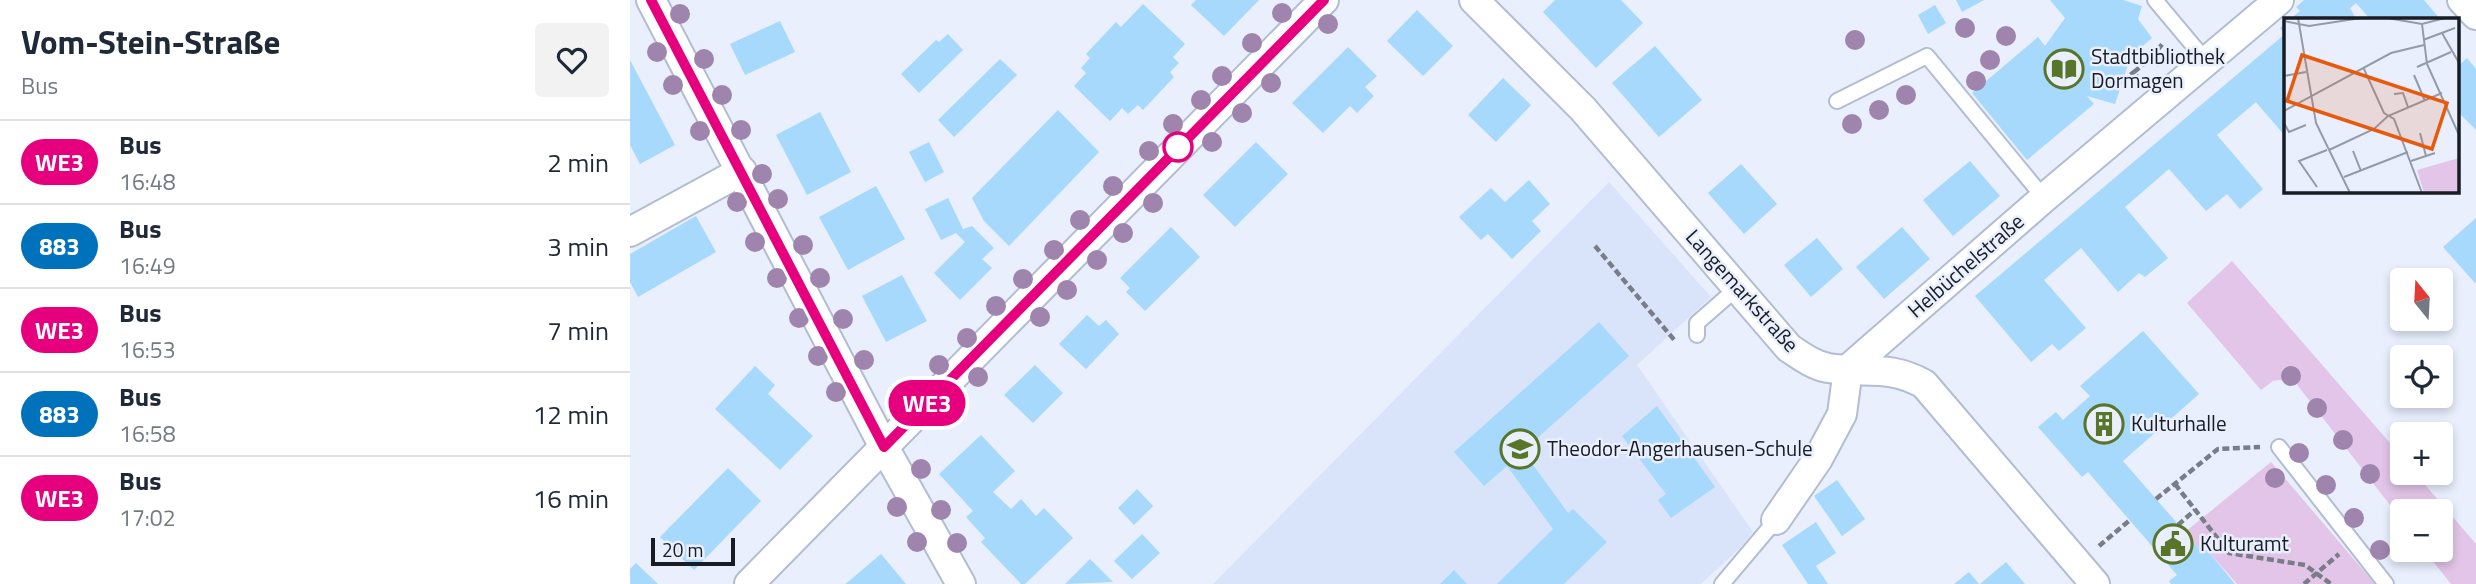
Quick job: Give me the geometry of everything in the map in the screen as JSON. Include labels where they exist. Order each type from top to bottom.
[{"type":"street","points":[[651,0],[884,447],[961,584]]},
{"type":"street","points":[[749,584],[1324,0]]},
{"type":"street","name":"Langemarkstraße","points":[[1474,0],[1583,109],[1789,348],[1808,362],[1826,368],[1904,373],[1924,384],[2086,575]]},
{"type":"street","name":"Helbüchelstraße","points":[[1848,369],[2044,198],[2279,0]]},
{"type":"street","points":[[2462,0],[2476,15]]},
{"type":"street","points":[[630,232],[742,171]]},
{"type":"street","points":[[1776,520],[1818,459],[1842,414],[1848,369]]},
{"type":"lane","points":[[2155,0],[2207,62]]},
{"type":"lane","points":[[1837,102],[1927,56],[2044,198]]},
{"type":"lane","points":[[1697,335],[1698,323],[1737,288]]},
{"type":"lane","points":[[2279,447],[2386,584]]},
{"type":"lane","points":[[1722,584],[1776,520]]},
{"type":"path","points":[[2123,81],[2151,58],[2170,34]]},
{"type":"path","points":[[2151,58],[2158,65],[2189,40]]},
{"type":"path","points":[[2134,72],[2140,80]]},
{"type":"path","points":[[1595,246],[1679,345]]},
{"type":"path","points":[[2156,499],[2218,449],[2279,447]]},
{"type":"path","points":[[2175,484],[2229,553],[2305,565],[2332,584]]},
{"type":"path","points":[[2178,525],[2195,510]]},
{"type":"path","points":[[2086,575],[2130,520]]},
{"type":"path","points":[[2304,584],[2353,542]]},
{"type":"shaded area","name":"Theodor-Angerhausen-Schule","points":[[1609,182],[1711,297],[1637,365],[1753,532],[1740,548],[1701,584],[1213,584]]},
{"type":"shaded area","points":[[2232,261],[2390,443],[2390,485],[2425,485],[2437,499],[2390,499],[2390,505],[2292,378],[2273,381],[2261,390],[2187,303]]},
{"type":"shaded area","points":[[2271,462],[2375,584],[2237,584],[2207,550],[2203,553],[2185,532]]},
{"type":"shaded area","points":[[2453,517],[2476,544],[2476,584],[2451,584],[2434,562],[2453,562]]},
{"type":"building","points":[[1196,0],[1259,0],[1224,36],[1191,5]]},
{"type":"building","points":[[1555,0],[1621,0],[1643,23],[1596,68],[1543,12]]},
{"type":"building","points":[[1956,0],[1984,0],[1962,12]]},
{"type":"building","name":"Stadtbibliothek Dormagen","points":[[2050,0],[2123,0],[2142,6],[2138,19],[2152,38],[2131,56],[2115,104],[2087,96],[2094,104],[2027,160],[1972,93],[2038,37],[2045,46],[2065,18]]},
{"type":"building","points":[[2304,0],[2424,0],[2439,18],[2369,18],[2356,3],[2350,8],[2355,18],[2291,18],[2300,11],[2296,7]]},
{"type":"building","points":[[1143,4],[1185,44],[1173,57],[1179,63],[1170,72],[1174,77],[1143,110],[1138,105],[1128,114],[1122,108],[1110,121],[1074,86],[1086,73],[1081,68],[1090,58],[1086,54],[1116,22],[1121,27]]},
{"type":"building","points":[[1935,5],[1946,23],[1928,34],[1918,15]]},
{"type":"building","points":[[1417,10],[1453,46],[1423,76],[1387,41]]},
{"type":"building","points":[[780,21],[795,52],[745,75],[730,44]]},
{"type":"building","points":[[948,34],[963,50],[919,93],[901,74],[936,40],[939,42]]},
{"type":"building","points":[[2284,35],[2284,135],[2256,102],[2217,135],[2263,189],[2240,209],[2227,194],[2206,211],[2169,169],[2125,207],[2168,258],[2145,277],[2139,273],[2118,292],[2081,248],[2044,280],[2086,328],[2059,351],[2052,344],[2031,362],[1975,296]]},
{"type":"building","points":[[1655,46],[1702,100],[1659,137],[1612,83]]},
{"type":"building","points":[[1348,47],[1377,76],[1365,87],[1374,96],[1357,113],[1350,106],[1323,133],[1292,103]]},
{"type":"building","points":[[2467,58],[2476,69],[2476,130],[2458,112],[2458,66]]},
{"type":"building","points":[[1000,59],[1017,75],[954,137],[938,120]]},
{"type":"building","points":[[630,60],[675,145],[640,164],[630,145]]},
{"type":"building","points":[[1503,78],[1531,105],[1496,142],[1468,115]]},
{"type":"building","points":[[1058,110],[1099,152],[1009,246],[984,221],[972,198]]},
{"type":"building","points":[[820,112],[851,172],[807,195],[776,135]]},
{"type":"building","points":[[929,142],[944,172],[925,182],[909,152]]},
{"type":"building","points":[[1256,142],[1288,174],[1235,227],[1203,195]]},
{"type":"building","points":[[1970,161],[2000,196],[1953,236],[1923,200]]},
{"type":"building","points":[[1741,164],[1777,204],[1744,234],[1708,193]]},
{"type":"building","points":[[1529,180],[1550,204],[1532,221],[1541,231],[1512,259],[1488,234],[1481,240],[1459,217],[1491,188],[1505,202]]},
{"type":"building","points":[[876,186],[905,239],[848,270],[819,217]]},
{"type":"building","points":[[948,198],[963,229],[972,226],[994,248],[982,259],[992,268],[960,300],[934,273],[965,242],[956,233],[941,240],[925,209]]},
{"type":"building","points":[[696,216],[716,252],[638,297],[630,282],[630,254]]},
{"type":"building","points":[[2476,218],[2476,282],[2475,283],[2443,247]]},
{"type":"building","points":[[1171,227],[1200,257],[1145,311],[1126,292],[1130,288],[1120,278]]},
{"type":"building","points":[[1902,227],[1930,259],[1884,299],[1856,267]]},
{"type":"building","points":[[1817,238],[1843,269],[1811,297],[1784,265]]},
{"type":"building","points":[[902,275],[927,321],[886,342],[862,296]]},
{"type":"building","points":[[1087,315],[1099,326],[1106,320],[1119,334],[1086,369],[1059,344]]},
{"type":"building","points":[[1599,322],[1629,356],[1523,451],[1568,513],[1573,509],[1607,542],[1564,584],[1497,584],[1553,529],[1507,466],[1484,486],[1454,452]]},
{"type":"building","name":"Kulturhalle","points":[[2143,331],[2199,394],[2123,461],[2203,553],[2207,550],[2235,584],[2171,584],[2169,581],[2177,575],[2088,472],[2082,477],[2038,427],[2056,412],[2063,420],[2090,396],[2080,386]]},
{"type":"building","points":[[1035,365],[1063,393],[1033,423],[1004,395]]},
{"type":"building","points":[[755,366],[775,385],[768,394],[813,436],[780,470],[715,409]]},
{"type":"building","points":[[1657,406],[1715,487],[1671,518],[1658,500],[1666,494],[1622,436]]},
{"type":"building","points":[[981,435],[1015,471],[993,492],[1011,509],[1021,499],[1036,516],[1044,508],[1073,538],[1025,584],[1021,584],[981,542],[985,538],[966,517],[973,511],[939,474]]},
{"type":"building","points":[[728,468],[761,501],[694,570],[660,537]]},
{"type":"building","points":[[1837,480],[1865,519],[1842,536],[1814,496]]},
{"type":"building","points":[[1137,489],[1153,506],[1134,525],[1118,508]]},
{"type":"building","points":[[1816,522],[1836,553],[1816,566],[1828,584],[1808,584],[1782,545]]},
{"type":"building","points":[[1142,534],[1160,553],[1132,579],[1114,561]]},
{"type":"building","points":[[881,554],[906,584],[845,584],[848,582]]},
{"type":"building","points":[[1090,559],[1113,582],[1065,584]]},
{"type":"building","points":[[2006,562],[2025,584],[1980,584]]},
{"type":"building","points":[[636,563],[658,584],[630,584],[630,569]]},
{"type":"building","points":[[1454,570],[1467,584],[1440,584]]},
{"type":"building","points":[[1969,572],[1979,584],[1954,584]]},
{"type":"bus line","name":"WE3","points":[[651,0],[884,447],[1324,0]]},
{"type":"place","name":"Stadtbibliothek Dormagen","points":[[2064,69]]},
{"type":"place","name":"Kulturhalle","points":[[2104,424]]},
{"type":"place","name":"Theodor-Angerhausen-Schule","points":[[1520,449]]},
{"type":"place","name":"Kulturamt","points":[[2173,544]]}]
